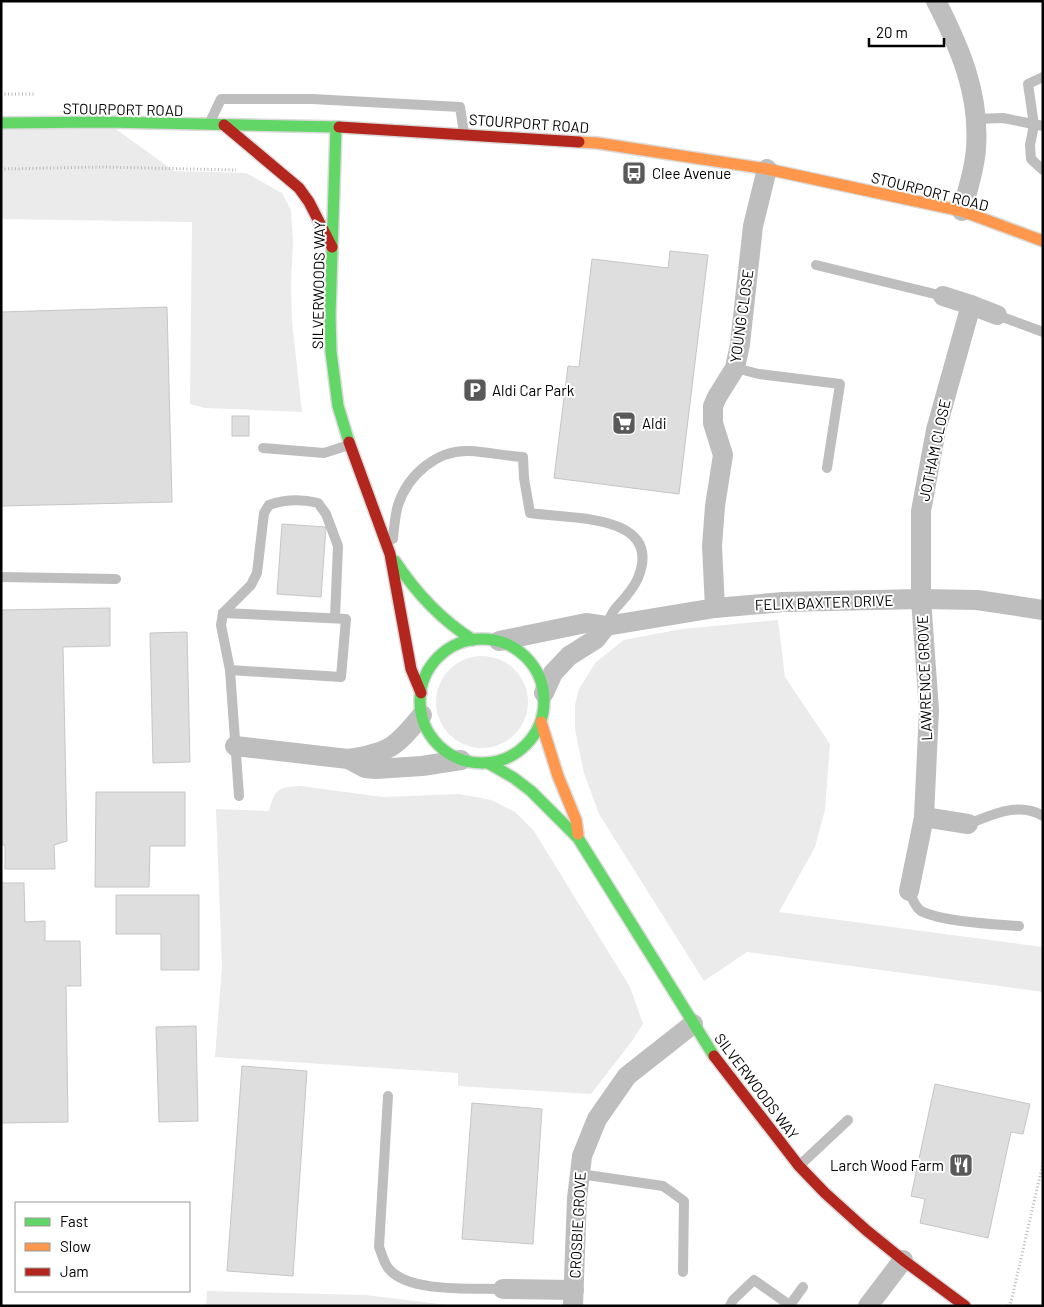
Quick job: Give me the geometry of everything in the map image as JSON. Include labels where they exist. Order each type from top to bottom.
[{"type":"main road","name":"STOURPORT ROAD","points":[[1,124],[106,122],[336,127],[597,143],[767,169],[962,211],[1043,240]]},
{"type":"main road","points":[[224,125],[300,188],[333,248]]},
{"type":"main road","name":"SILVERWOODS WAY","points":[[336,127],[330,316],[331,352],[338,406],[350,445],[390,554],[411,669],[421,693]]},
{"type":"main road","name":"SILVERWOODS WAY","points":[[390,554],[411,586],[434,611],[456,630],[473,640]]},
{"type":"main road","points":[[473,640],[498,641],[526,656],[538,673],[544,693],[541,722],[532,737],[520,750],[505,759],[488,763],[461,760],[444,750],[436,742],[425,725],[422,715],[421,693],[428,671],[442,654],[457,645],[473,640]]},
{"type":"main road","name":"SILVERWOODS WAY","points":[[541,722],[558,776],[576,820],[578,838]]},
{"type":"main road","name":"SILVERWOODS WAY","points":[[488,763],[523,784],[578,838],[693,1024],[716,1058],[799,1166],[825,1193],[903,1260],[965,1306]]},
{"type":"street","points":[[936,1],[952,33],[973,90],[976,119],[976,149],[962,211]]},
{"type":"street","name":"YOUNG CLOSE","points":[[715,608],[712,546],[722,455],[713,423],[713,406],[736,368],[753,226],[767,169]]},
{"type":"street","points":[[943,296],[997,315]]},
{"type":"street","name":"JOTHAM CLOSE","points":[[921,599],[921,511],[936,430],[971,305]]},
{"type":"street","name":"FELIX BAXTER DRIVE","points":[[498,641],[586,623],[606,626],[715,608],[783,602],[921,599],[976,600],[1043,610]]},
{"type":"street","name":"LAWRENCE GROVE","points":[[909,891],[924,817],[929,710],[921,599]]},
{"type":"street","points":[[544,693],[553,673],[564,661],[596,639],[606,626]]},
{"type":"street","points":[[235,746],[348,759],[368,756],[390,748],[402,739],[422,715]]},
{"type":"street","points":[[348,759],[365,768],[422,766],[461,760]]},
{"type":"street","points":[[924,817],[968,824]]},
{"type":"street","name":"CROSBIE GROVE","points":[[503,1289],[573,1298],[576,1198],[582,1156],[597,1119],[626,1076],[693,1024]]},
{"type":"street","points":[[868,1306],[903,1260]]},
{"type":"lane","points":[[1043,77],[1028,84],[1038,126],[1030,145],[1031,159],[1043,170]]},
{"type":"lane","points":[[209,125],[221,99],[312,99],[460,107],[464,134]]},
{"type":"lane","points":[[976,119],[1003,118],[1038,126]]},
{"type":"lane","points":[[816,265],[943,296]]},
{"type":"lane","points":[[997,315],[1043,332]]},
{"type":"lane","points":[[736,368],[759,374],[840,384],[827,468]]},
{"type":"lane","points":[[262,448],[324,452],[350,445]]},
{"type":"lane","points":[[390,554],[397,506],[404,491],[425,466],[435,459],[457,451],[523,457],[524,478],[530,514],[611,524],[629,532],[641,545],[642,559],[637,580],[614,611],[606,626]]},
{"type":"lane","points":[[239,796],[230,670],[221,625],[223,613],[252,585],[257,572],[264,513],[269,505],[283,500],[305,500],[318,503],[326,514],[338,546],[335,618]]},
{"type":"lane","points":[[1,577],[116,579]]},
{"type":"lane","points":[[223,613],[346,619],[341,677],[230,670]]},
{"type":"lane","points":[[968,824],[1009,809],[1034,811],[1043,816]]},
{"type":"lane","points":[[909,891],[920,910],[949,919],[1019,926]]},
{"type":"lane","points":[[388,1096],[379,1247],[389,1269],[406,1281],[427,1286],[503,1289]]},
{"type":"lane","points":[[799,1166],[848,1120]]},
{"type":"lane","points":[[580,1174],[663,1186],[684,1201],[683,1272]]},
{"type":"lane","points":[[730,1306],[733,1300],[754,1280],[790,1305],[803,1287]]},
{"type":"path","points":[[1,169],[102,167],[240,170]]},
{"type":"path","points":[[1008,1306],[1011,1302],[1043,1163]]},
{"type":"shaded area","points":[[106,122],[174,171],[246,173],[282,193],[291,210],[293,243],[291,281],[292,321],[302,412],[205,408],[190,404],[192,222],[1,219],[1,123]]},
{"type":"shaded area","points":[[778,620],[785,677],[830,744],[825,810],[815,847],[779,912],[1043,947],[1043,992],[747,952],[704,981],[599,814],[584,773],[575,728],[575,705],[579,689],[596,662],[624,640],[682,629]]},
{"type":"shaded area","points":[[482,656],[500,659],[515,669],[525,684],[528,702],[525,720],[515,735],[500,745],[482,748],[464,745],[449,735],[439,720],[436,702],[439,684],[449,669],[464,659]]},
{"type":"shaded area","points":[[300,786],[383,797],[459,794],[491,800],[515,812],[534,831],[630,987],[643,1024],[591,1094],[458,1086],[458,1073],[215,1057],[222,967],[216,809],[269,811],[273,798],[278,791],[287,787]]},
{"type":"shaded area","points":[[207,1291],[365,1295],[456,1306],[206,1306]]},
{"type":"building","name":"Aldi","points":[[670,251],[708,255],[679,494],[554,478],[568,366],[579,367],[592,259],[668,268]]},
{"type":"building","points":[[167,307],[172,502],[1,506],[1,312]]},
{"type":"building","points":[[232,416],[249,416],[249,436],[232,436]]},
{"type":"building","points":[[282,524],[326,527],[321,597],[277,594]]},
{"type":"building","points":[[110,608],[110,646],[63,647],[67,841],[54,845],[55,869],[5,869],[5,845],[1,845],[1,610]]},
{"type":"building","points":[[187,632],[190,762],[153,763],[150,633]]},
{"type":"building","points":[[96,792],[185,792],[185,846],[150,846],[149,887],[95,887]]},
{"type":"building","points":[[1,883],[24,883],[25,922],[45,921],[45,941],[80,941],[81,986],[66,986],[68,1122],[1,1123]]},
{"type":"building","points":[[116,895],[199,895],[199,970],[161,970],[161,934],[116,934]]},
{"type":"building","points":[[196,1026],[198,1121],[159,1122],[156,1027]]},
{"type":"building","points":[[242,1066],[307,1071],[293,1276],[227,1271]]},
{"type":"building","name":"Larch Wood Farm","points":[[935,1084],[1030,1104],[1023,1134],[1011,1132],[988,1238],[920,1223],[925,1199],[911,1196]]},
{"type":"building","points":[[472,1103],[542,1109],[533,1244],[462,1239]]},
{"type":"traffic: fast","points":[[1,123],[106,122],[339,127]]},
{"type":"traffic: fast","points":[[336,127],[330,315],[331,352],[338,406],[349,442]]},
{"type":"traffic: fast","points":[[395,561],[411,584],[430,605],[473,640]]},
{"type":"traffic: fast","points":[[482,639],[506,644],[526,657],[539,677],[544,701],[539,725],[526,745],[506,758],[482,763],[458,758],[438,745],[425,725],[420,701],[425,677],[438,657],[458,644],[482,639]]},
{"type":"traffic: fast","points":[[488,763],[514,778],[531,791],[578,838],[714,1056]]},
{"type":"traffic: slow","points":[[579,142],[597,143],[767,169],[962,211],[1043,241]]},
{"type":"traffic: slow","points":[[541,722],[558,776],[576,820],[578,834]]},
{"type":"traffic: jam","points":[[224,125],[299,188],[309,202],[332,247]]},
{"type":"traffic: jam","points":[[339,127],[579,142]]},
{"type":"traffic: jam","points":[[349,442],[390,554],[411,669],[421,693]]},
{"type":"traffic: jam","points":[[714,1056],[799,1166],[825,1193],[903,1260],[965,1306]]},
{"type":"place","name":"Clee Avenue","points":[[634,173]]},
{"type":"place","name":"Aldi Car Park","points":[[475,390]]},
{"type":"place","name":"Aldi","points":[[624,423]]},
{"type":"place","name":"Larch Wood Farm","points":[[961,1165]]}]
